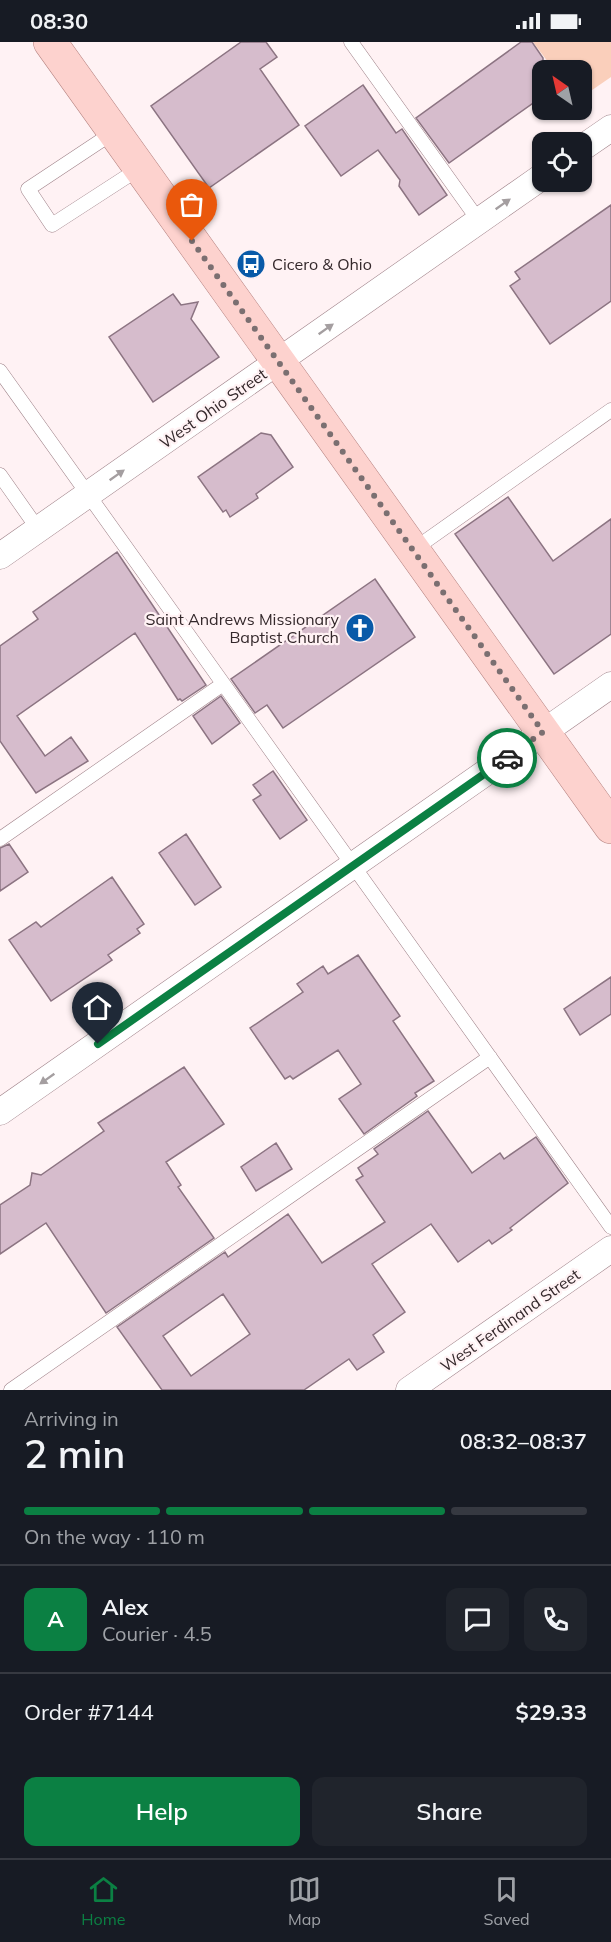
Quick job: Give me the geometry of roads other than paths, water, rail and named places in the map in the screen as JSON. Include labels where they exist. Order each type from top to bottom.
[{"type":"main road","points":[[50,42],[611,827]]},
{"type":"street","points":[[592,141],[611,128]]},
{"type":"street","name":"West Ohio Street","points":[[0,556],[279,363],[532,184]]},
{"type":"street","points":[[0,1112],[611,685]]},
{"type":"street","name":"West Ferdinand Street","points":[[409,1390],[611,1249]]},
{"type":"lane","points":[[351,42],[478,221]]},
{"type":"lane","points":[[114,132],[28,189],[52,225],[140,168]]},
{"type":"lane","points":[[0,371],[611,1227]]},
{"type":"lane","points":[[413,550],[611,410]]},
{"type":"lane","points":[[0,476],[38,529]]},
{"type":"lane","points":[[0,839],[223,684]]},
{"type":"lane","points":[[11,1390],[490,1058]]},
{"type":"place","name":"Cicero & Ohio","points":[[251,264]]},
{"type":"place","name":"Saint Andrews Missionary Baptist Church","points":[[360,628]]}]
